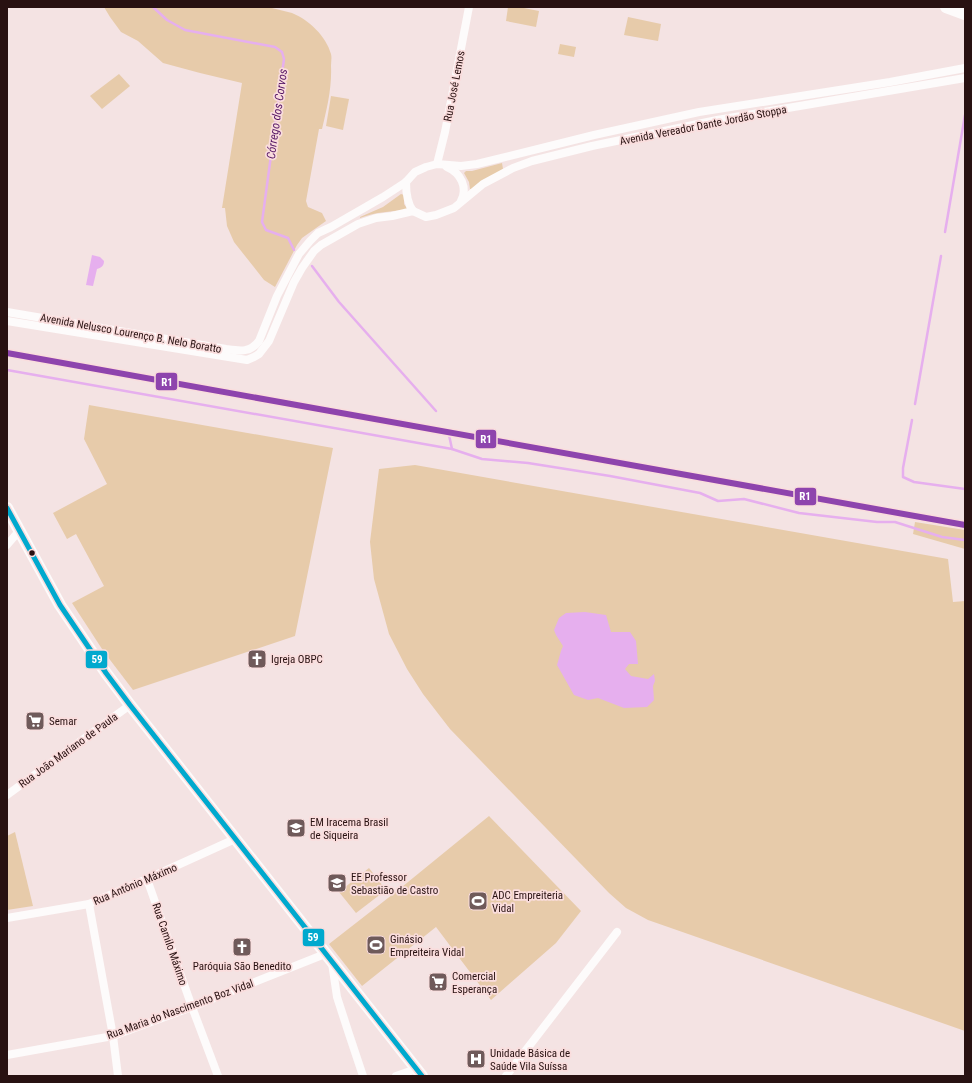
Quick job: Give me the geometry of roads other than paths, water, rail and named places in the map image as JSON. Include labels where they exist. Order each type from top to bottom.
[{"type":"main road","points":[[946,7],[965,14]]},
{"type":"main road","points":[[7,508],[60,604],[98,661],[130,705],[419,1072]]},
{"type":"street","name":"Rua José Lemos","points":[[441,165],[445,132],[469,7]]},
{"type":"street","name":"Avenida Vereador Dante Jordão Stoppa","points":[[254,346],[262,333],[277,296],[299,254],[310,241],[318,233],[384,197],[406,182],[415,172],[426,167],[477,164],[594,135],[699,112],[890,82],[965,68]]},
{"type":"street","name":"Avenida Vereador Dante Jordão Stoppa","points":[[254,357],[269,341],[297,277],[310,257],[321,245],[358,224],[376,218],[413,212],[426,216],[436,215],[454,208],[483,184],[514,168],[532,161],[592,146],[717,120],[965,78]]},
{"type":"street","points":[[441,165],[453,170],[463,184],[464,192],[462,201],[454,208]]},
{"type":"street","points":[[406,182],[409,206],[413,212]]},
{"type":"street","name":"Avenida Nelusco Lourenço B. Nelo Boratto","points":[[7,312],[226,350],[248,350],[254,346]]},
{"type":"street","name":"Avenida Nelusco Lourenço B. Nelo Boratto","points":[[7,321],[247,360],[254,357]]},
{"type":"street","points":[[7,545],[19,531]]},
{"type":"street","name":"Rua João Mariano de Paula","points":[[7,795],[130,705]]},
{"type":"street","name":"Rua Antônio Máximo","points":[[7,918],[89,904],[235,839]]},
{"type":"street","name":"Rua Camilo Máximo","points":[[147,879],[218,1076]]},
{"type":"street","points":[[89,904],[113,1036],[118,1076]]},
{"type":"street","points":[[506,1076],[617,932]]},
{"type":"street","points":[[328,958],[337,997],[363,1076]]},
{"type":"street","name":"Rua Maria do Nascimento Boz Vidal","points":[[7,1056],[113,1036],[328,958]]},
{"type":"street","points":[[396,1076],[419,1072]]},
{"type":"waterway","name":"Córrego dos Corvos","points":[[153,7],[167,20],[185,30],[275,47],[282,52],[284,59],[262,222],[266,230],[288,238],[294,250]]},
{"type":"waterway","points":[[945,232],[965,115]]},
{"type":"waterway","points":[[915,404],[941,256]]},
{"type":"waterway","name":"Córrego dos Corvos","points":[[312,266],[339,302],[436,411]]},
{"type":"waterway","points":[[7,370],[452,449],[482,459],[528,463],[610,476],[700,493],[718,501],[744,499],[799,513],[877,522],[895,522],[942,537],[965,540]]},
{"type":"waterway","points":[[912,420],[903,468],[903,477],[914,482],[965,489]]},
{"type":"waterway","name":"Córrego dos Corvos","points":[[449,435],[452,449]]},
{"type":"place","name":"Igreja OBPC","points":[[257,659]]},
{"type":"place","name":"Semar","points":[[35,721]]},
{"type":"place","name":"EM Iracema Brasil de Siqueira","points":[[296,828]]},
{"type":"place","name":"EE Professor Sebastião de Castro","points":[[337,883]]},
{"type":"place","name":"ADC Empreiteria Vidal","points":[[478,901]]},
{"type":"place","name":"Ginásio Empreiteira Vidal","points":[[376,945]]},
{"type":"place","name":"Paróquia São Benedito","points":[[242,947]]},
{"type":"place","name":"Comercial Esperança","points":[[438,982]]},
{"type":"place","name":"Unidade Básica de Saúde Vila Suíssa","points":[[476,1059]]}]
